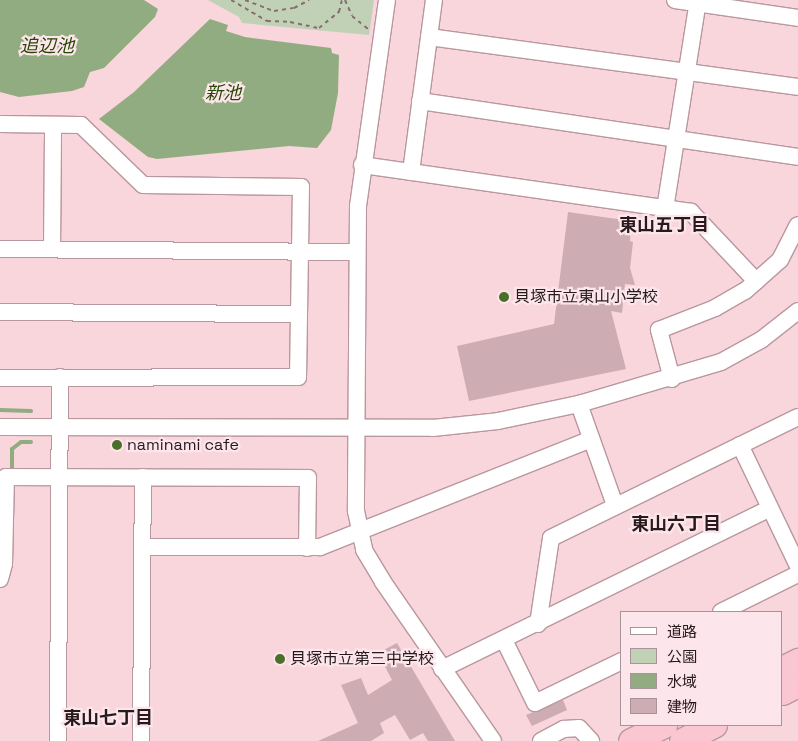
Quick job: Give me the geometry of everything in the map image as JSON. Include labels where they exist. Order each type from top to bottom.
[{"type":"highway","points":[[783,668],[798,661]]},
{"type":"highway","points":[[783,692],[798,684]]},
{"type":"highway","points":[[631,741],[662,726]]},
{"type":"highway","points":[[682,741],[712,726]]},
{"type":"street","points":[[387,0],[362,165],[357,252],[356,511],[358,531],[364,550],[382,582],[493,741]]},
{"type":"street","points":[[411,172],[434,0]]},
{"type":"street","points":[[675,0],[798,18]]},
{"type":"street","points":[[665,209],[698,2]]},
{"type":"street","points":[[429,36],[687,70],[798,87]]},
{"type":"street","points":[[420,101],[798,157]]},
{"type":"street","points":[[0,124],[81,125],[143,185],[300,187],[298,377],[0,378]]},
{"type":"street","points":[[52,249],[53,125]]},
{"type":"street","points":[[362,165],[691,212],[756,282]]},
{"type":"street","points":[[672,378],[659,330],[715,308],[756,282],[780,260],[798,225]]},
{"type":"street","points":[[0,249],[357,252]]},
{"type":"street","points":[[0,426],[433,428],[480,423],[579,404],[721,362],[761,340],[798,311]]},
{"type":"street","points":[[0,312],[299,314]]},
{"type":"street","points":[[58,741],[60,378]]},
{"type":"street","points":[[579,404],[615,505]]},
{"type":"street","points":[[538,624],[551,538],[615,505],[798,419]]},
{"type":"street","points":[[142,547],[320,547],[591,439]]},
{"type":"street","points":[[740,445],[798,566]]},
{"type":"street","points":[[0,579],[4,564],[6,477],[308,478],[307,548]]},
{"type":"street","points":[[140,741],[142,477]]},
{"type":"street","points":[[442,669],[538,624],[770,508]]},
{"type":"street","points":[[723,611],[798,574]]},
{"type":"street","points":[[504,640],[535,704],[620,662]]},
{"type":"street","points":[[783,700],[798,693]]},
{"type":"street","points":[[541,741],[564,729],[579,728],[591,741]]},
{"type":"path","points":[[231,0],[267,21],[290,22],[319,28],[339,12],[343,0]]},
{"type":"path","points":[[245,0],[274,11],[294,8],[309,0]]},
{"type":"path","points":[[343,0],[352,16],[368,29]]},
{"type":"green space","points":[[208,0],[374,0],[369,35],[242,23],[239,17]]},
{"type":"water","name":"追辺池","points":[[0,0],[144,0],[158,9],[155,17],[104,68],[90,72],[84,87],[72,91],[19,97],[0,92]]},
{"type":"water","name":"新池","points":[[210,19],[228,25],[226,31],[245,37],[331,48],[332,53],[339,55],[338,93],[331,130],[317,148],[289,146],[157,159],[148,157],[99,119],[134,92]]},
{"type":"building","points":[[568,212],[631,221],[630,241],[633,242],[630,268],[635,285],[625,284],[622,313],[611,311],[626,369],[469,401],[457,346],[554,324]]},
{"type":"building","points":[[397,643],[455,741],[428,741],[423,733],[410,740],[395,715],[380,723],[384,733],[371,741],[318,741],[358,723],[341,685],[361,678],[368,695],[392,680],[378,653]]},
{"type":"building","points":[[563,700],[567,710],[532,726],[526,715]]},
{"type":"waterway","points":[[0,410],[31,411]]},
{"type":"waterway","points":[[12,470],[12,449],[21,442],[31,442]]},
{"type":"place","name":"貝塚市立東山小学校","points":[[504,297]]},
{"type":"place","name":"naminami cafe","points":[[117,445]]},
{"type":"place","name":"貝塚市立第三中学校","points":[[280,659]]},
{"type":"district","name":"東山五丁目","points":[[664,225]]},
{"type":"district","name":"東山六丁目","points":[[676,524]]},
{"type":"district","name":"東山七丁目","points":[[108,718]]}]
